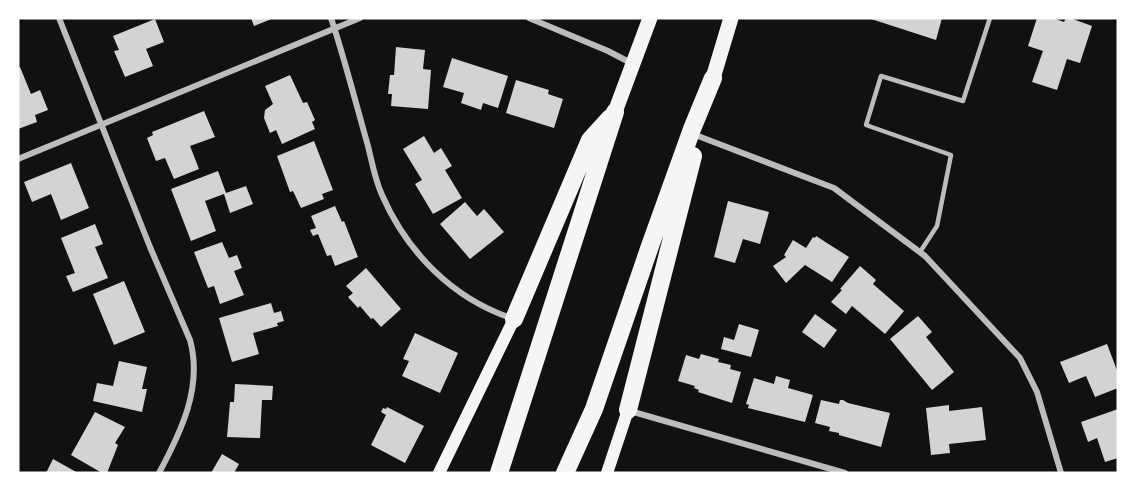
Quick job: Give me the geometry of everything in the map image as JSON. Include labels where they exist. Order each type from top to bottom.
[{"type":"highway","points":[[628,410],[713,78]]},
{"type":"highway","points":[[565,473],[594,409],[653,236],[713,78]]},
{"type":"highway","points":[[514,319],[590,140],[615,112]]},
{"type":"highway","points":[[499,473],[615,112]]},
{"type":"main road","points":[[615,112],[650,18]]},
{"type":"main road","points":[[713,78],[731,18]]},
{"type":"main road","points":[[439,473],[514,319]]},
{"type":"main road","points":[[607,473],[628,410]]},
{"type":"street","points":[[59,18],[190,340],[194,355],[194,379],[189,404],[175,443],[159,473]]},
{"type":"street","points":[[331,18],[381,193],[403,235],[437,274],[460,294],[492,312],[514,319]]},
{"type":"street","points":[[18,159],[360,18]]},
{"type":"street","points":[[529,18],[608,51],[634,65]]},
{"type":"street","points":[[698,136],[834,188],[920,252],[1020,358],[1037,392],[1061,473]]},
{"type":"street","points":[[628,410],[845,473]]},
{"type":"lane","points":[[920,252],[937,226],[951,154],[866,125],[881,76],[963,101],[990,18]]},
{"type":"building","points":[[251,18],[274,18],[254,26]]},
{"type":"building","points":[[868,18],[942,18],[936,40]]},
{"type":"building","points":[[1037,18],[1053,18],[1064,22],[1066,18],[1070,18],[1092,26],[1080,63],[1067,59],[1057,90],[1032,82],[1043,51],[1028,46]]},
{"type":"building","points":[[155,19],[164,42],[146,49],[153,66],[125,77],[114,51],[119,50],[113,36]]},
{"type":"building","points":[[396,47],[425,50],[423,69],[431,70],[428,109],[391,106],[392,94],[388,94],[390,75],[394,75]]},
{"type":"building","points":[[452,58],[508,76],[498,108],[483,103],[481,110],[461,103],[464,93],[443,87]]},
{"type":"building","points":[[20,67],[31,94],[40,90],[48,110],[35,115],[37,122],[18,129],[18,68]]},
{"type":"building","points":[[290,75],[303,103],[307,102],[315,120],[312,122],[315,129],[282,144],[276,130],[270,133],[264,118],[265,110],[273,104],[265,86]]},
{"type":"building","points":[[516,80],[549,90],[548,94],[563,99],[554,128],[506,113]]},
{"type":"building","points":[[204,111],[215,137],[190,146],[199,169],[174,179],[165,158],[156,161],[147,138],[153,135],[152,132]]},
{"type":"building","points":[[424,136],[434,153],[441,148],[452,166],[445,170],[462,198],[433,214],[415,184],[422,180],[403,149]]},
{"type":"building","points":[[314,141],[333,190],[322,194],[324,199],[301,208],[293,191],[290,192],[277,156]]},
{"type":"building","points":[[71,163],[89,208],[61,220],[51,194],[32,202],[24,182]]},
{"type":"building","points":[[218,171],[226,193],[246,186],[253,204],[230,213],[224,194],[205,201],[216,231],[191,241],[171,189]]},
{"type":"building","points":[[728,201],[769,212],[760,244],[743,239],[735,263],[714,257]]},
{"type":"building","points":[[465,202],[477,216],[484,209],[504,232],[470,259],[440,224]]},
{"type":"building","points":[[335,206],[342,222],[344,221],[358,257],[335,266],[331,255],[327,256],[318,234],[313,236],[310,230],[316,228],[311,216]]},
{"type":"building","points":[[95,224],[103,244],[95,247],[108,278],[73,292],[66,276],[75,273],[61,238]]},
{"type":"building","points":[[816,236],[849,257],[832,282],[805,265],[786,283],[773,266],[786,257],[784,255],[793,240],[806,248]]},
{"type":"building","points":[[222,242],[229,258],[237,255],[242,268],[234,271],[244,295],[220,304],[214,286],[208,288],[194,252]]},
{"type":"building","points":[[860,266],[876,280],[873,284],[904,311],[885,334],[852,306],[846,314],[831,302]]},
{"type":"building","points":[[366,268],[401,309],[381,327],[348,297],[353,293],[346,286]]},
{"type":"building","points":[[124,281],[145,332],[114,345],[93,294]]},
{"type":"building","points":[[271,303],[274,313],[281,311],[284,321],[277,323],[278,326],[253,333],[259,354],[232,362],[219,318]]},
{"type":"building","points":[[815,314],[837,330],[824,348],[802,332]]},
{"type":"building","points":[[918,316],[932,332],[926,337],[954,372],[932,390],[890,339]]},
{"type":"building","points":[[739,324],[759,330],[751,357],[721,349],[724,337],[734,340]]},
{"type":"building","points":[[415,333],[458,353],[440,393],[402,376],[409,361],[403,359]]},
{"type":"building","points":[[1107,344],[1118,373],[1118,388],[1095,397],[1086,376],[1069,383],[1060,362]]},
{"type":"building","points":[[701,354],[719,359],[718,362],[731,365],[730,369],[741,372],[732,403],[698,392],[695,386],[678,381],[686,355],[699,359]]},
{"type":"building","points":[[119,361],[147,367],[142,389],[147,389],[142,412],[93,401],[97,383],[113,386]]},
{"type":"building","points":[[776,376],[790,380],[788,388],[813,395],[805,422],[748,408],[749,405],[746,404],[754,378],[774,384]]},
{"type":"building","points":[[235,384],[273,386],[272,400],[262,400],[260,438],[227,437],[230,402],[234,402]]},
{"type":"building","points":[[821,400],[839,404],[840,400],[843,400],[890,413],[881,447],[839,435],[839,433],[829,431],[830,427],[815,423]]},
{"type":"building","points":[[949,405],[949,411],[982,407],[986,440],[949,444],[950,453],[931,455],[926,408]]},
{"type":"building","points":[[387,407],[424,426],[405,463],[371,445],[386,415],[381,412]]},
{"type":"building","points":[[1118,409],[1118,458],[1105,462],[1097,438],[1088,442],[1081,422]]},
{"type":"building","points":[[95,412],[125,427],[115,443],[118,445],[107,473],[102,473],[71,455]]},
{"type":"building","points":[[222,454],[239,464],[234,473],[211,473]]},
{"type":"building","points":[[53,459],[78,473],[46,473]]}]
